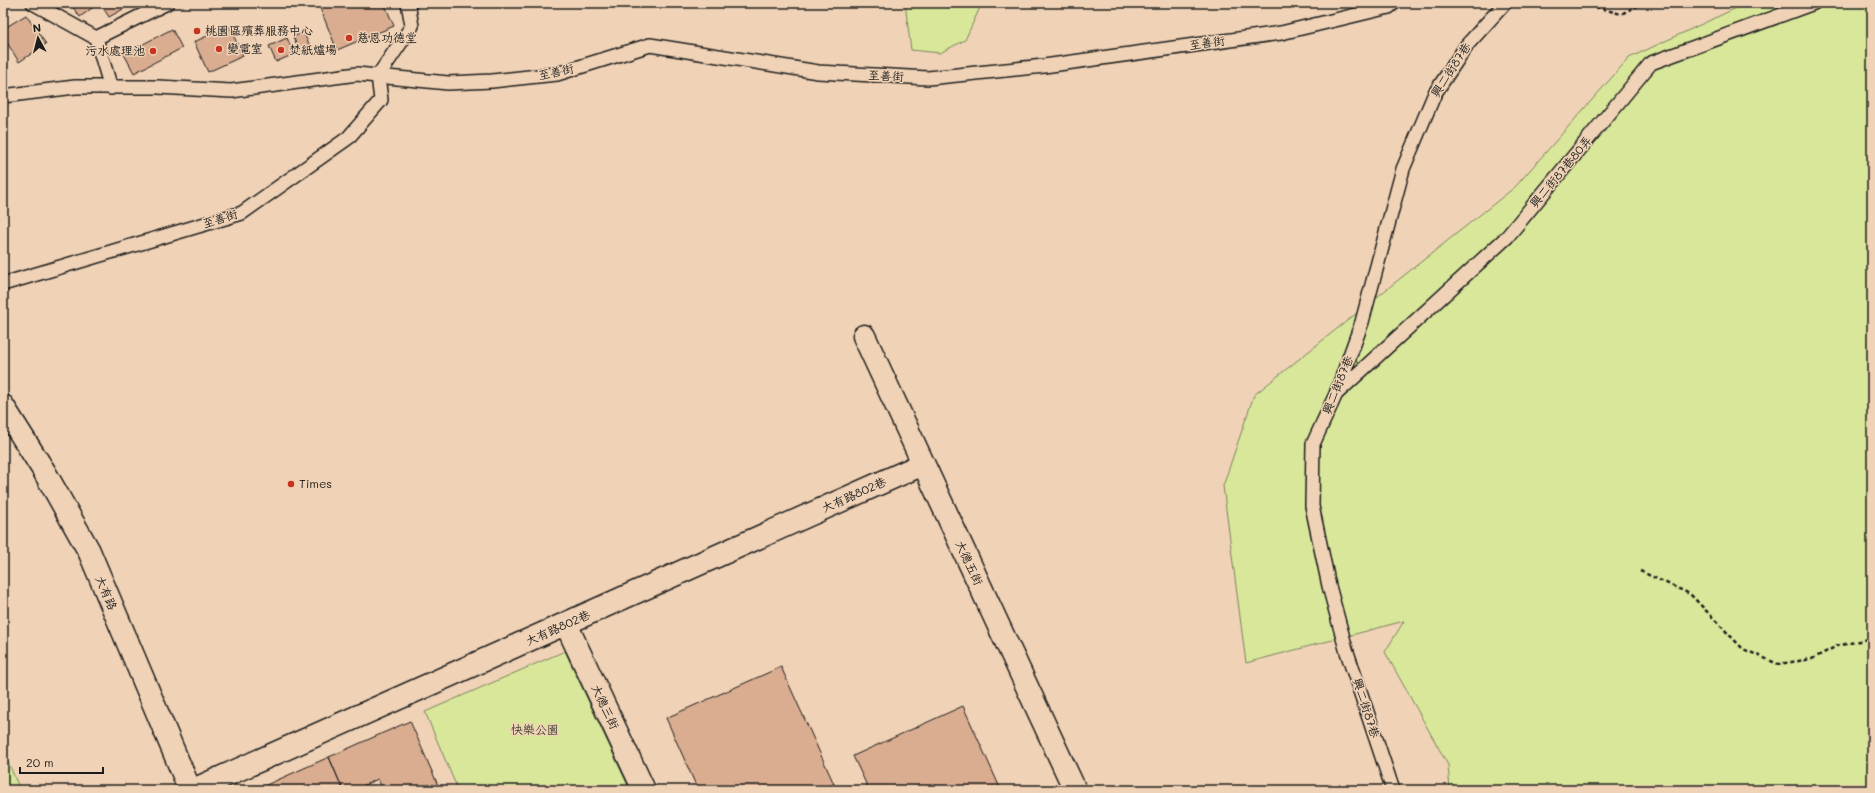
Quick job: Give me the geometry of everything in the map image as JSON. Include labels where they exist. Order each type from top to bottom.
[{"type":"street","name":"大德五街","points":[[864,336],[1075,790]]},
{"type":"street","name":"大有路","points":[[3,406],[44,471],[89,551],[191,790]]},
{"type":"street","name":"大有路802巷","points":[[191,790],[923,464]]},
{"type":"street","name":"大德三街","points":[[566,624],[644,790]]},
{"type":"lane","points":[[33,3],[96,38],[111,88]]},
{"type":"lane","points":[[96,38],[167,3]]},
{"type":"lane","points":[[378,76],[412,26],[408,3]]},
{"type":"lane","name":"至善街","points":[[3,96],[75,87],[158,87],[231,91],[357,74],[448,83],[492,81],[557,74],[650,45],[818,72],[928,78],[1044,66],[1281,33],[1389,7],[1394,3]]},
{"type":"lane","name":"興二街87巷","points":[[1393,790],[1346,649],[1329,586],[1312,506],[1313,444],[1336,394],[1362,322],[1403,169],[1435,93],[1466,46],[1504,3]]},
{"type":"lane","name":"興二街87巷80弄","points":[[1336,394],[1507,237],[1651,63],[1814,3]]},
{"type":"lane","name":"至善街","points":[[3,284],[242,213],[348,138],[382,100],[378,76]]},
{"type":"path","points":[[1582,3],[1621,14],[1644,3]]},
{"type":"path","points":[[1640,571],[1690,594],[1743,649],[1778,664],[1812,659],[1837,646],[1872,638]]},
{"type":"green space","points":[[905,3],[982,3],[965,40],[940,53],[911,50]]},
{"type":"green space","points":[[1747,3],[1872,3],[1872,790],[1450,790],[1448,765],[1385,652],[1404,621],[1246,663],[1223,486],[1254,395],[1515,187],[1629,58]]},
{"type":"green space","name":"快樂公園","points":[[565,651],[630,790],[458,790],[425,712]]},
{"type":"green space","points":[[3,750],[20,790],[3,790]]},
{"type":"building","points":[[52,3],[95,3],[96,5],[80,17],[72,6],[55,7]]},
{"type":"building","points":[[100,3],[134,3],[109,17]]},
{"type":"building","name":"慈恩功德堂","points":[[318,3],[384,3],[394,26],[337,50]]},
{"type":"building","points":[[26,15],[46,44],[19,62],[3,36],[3,29]]},
{"type":"building","name":"變電室","points":[[229,26],[243,56],[208,72],[194,42]]},
{"type":"building","name":"污水處理池","points":[[172,29],[182,48],[134,73],[124,54]]},
{"type":"building","points":[[303,32],[310,46],[300,51],[293,37]]},
{"type":"building","name":"焚紙爐場","points":[[287,38],[294,54],[276,62],[269,46]]},
{"type":"building","points":[[781,667],[834,784],[820,790],[698,790],[666,718]]},
{"type":"building","points":[[963,706],[1001,790],[869,790],[853,756]]},
{"type":"building","points":[[410,721],[440,790],[383,790],[378,779],[353,790],[343,790],[329,757]]},
{"type":"building","points":[[329,757],[343,790],[255,790]]},
{"type":"building","points":[[834,784],[837,790],[820,790]]},
{"type":"place","name":"桃園區殯葬服務中心","points":[[197,31]]},
{"type":"place","name":"慈恩功德堂","points":[[349,38]]},
{"type":"place","name":"變電室","points":[[219,49]]},
{"type":"place","name":"焚紙爐場","points":[[281,50]]},
{"type":"place","name":"污水處理池","points":[[153,51]]},
{"type":"place","name":"Times","points":[[291,484]]}]
